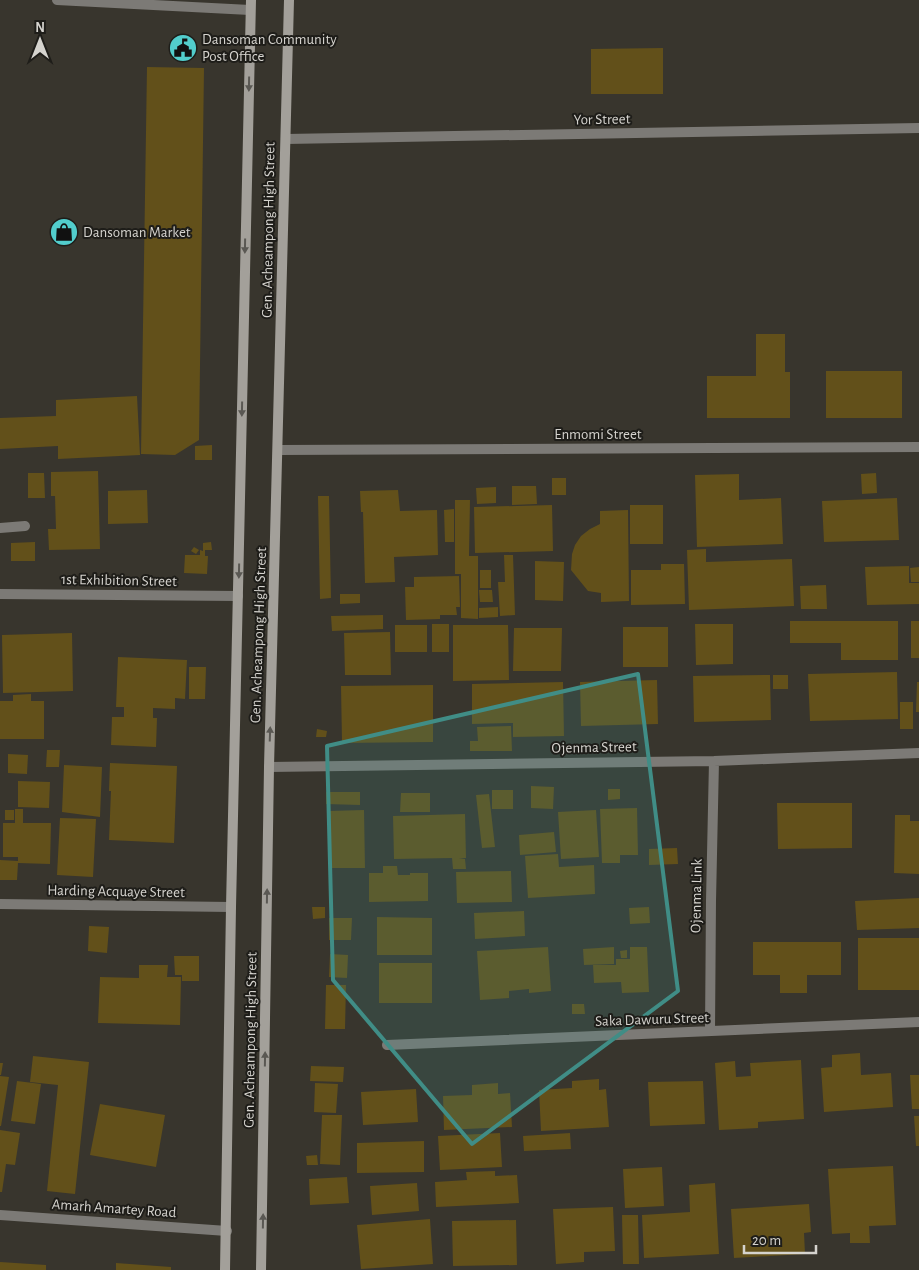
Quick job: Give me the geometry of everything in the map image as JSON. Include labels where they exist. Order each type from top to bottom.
[{"type":"main road","name":"Gen. Acheampong High Street","points":[[261,1270],[269,766],[289,0]]},
{"type":"main road","name":"Gen. Acheampong High Street","points":[[225,1270],[250,5]]},
{"type":"street","points":[[57,0],[250,5]]},
{"type":"street","name":"Yor Street","points":[[286,139],[919,128]]},
{"type":"street","name":"Enmomi Street","points":[[278,450],[919,447]]},
{"type":"street","points":[[0,528],[25,526]]},
{"type":"street","name":"1st Exhibition Street","points":[[0,594],[238,596]]},
{"type":"street","name":"Ojenma Street","points":[[269,766],[714,760],[919,753]]},
{"type":"street","name":"Ojenma Link","points":[[710,1031],[714,760]]},
{"type":"street","name":"Harding Acquaye Street","points":[[0,904],[231,907]]},
{"type":"street","name":"Saka Dawuru Street","points":[[387,1045],[919,1022]]},
{"type":"street","name":"Amarh Amartey Road","points":[[0,1215],[227,1231]]},
{"type":"highlighted area","points":[[638,674],[678,991],[472,1144],[333,980],[327,746]]},
{"type":"building","points":[[663,48],[663,94],[591,94],[591,49]]},
{"type":"building","points":[[147,67],[204,68],[199,440],[175,455],[141,454]]},
{"type":"building","points":[[756,334],[785,334],[785,372],[790,372],[790,418],[707,418],[707,376],[756,376]]},
{"type":"building","points":[[826,371],[902,371],[902,418],[826,418]]},
{"type":"building","points":[[137,396],[140,455],[58,459],[58,446],[0,449],[0,418],[56,416],[56,400]]},
{"type":"building","points":[[212,445],[212,460],[195,460],[195,446]]},
{"type":"building","points":[[98,471],[100,549],[49,550],[48,529],[56,529],[55,496],[51,496],[51,472]]},
{"type":"building","points":[[28,473],[44,473],[45,498],[28,498]]},
{"type":"building","points":[[876,473],[877,493],[862,494],[861,474]]},
{"type":"building","points":[[739,474],[739,500],[781,498],[783,544],[697,547],[695,475]]},
{"type":"building","points":[[552,478],[566,478],[566,495],[552,495]]},
{"type":"building","points":[[512,486],[536,486],[537,504],[512,505]]},
{"type":"building","points":[[496,487],[496,503],[477,504],[476,488]]},
{"type":"building","points":[[147,490],[148,523],[108,524],[108,491]]},
{"type":"building","points":[[398,490],[400,511],[437,510],[438,555],[394,557],[395,582],[365,583],[363,512],[361,512],[360,491]]},
{"type":"building","points":[[318,496],[329,496],[331,598],[320,599]]},
{"type":"building","points":[[897,498],[899,540],[824,542],[822,501]]},
{"type":"building","points":[[455,500],[470,500],[469,556],[478,556],[478,619],[461,618],[461,574],[455,574]]},
{"type":"building","points":[[552,505],[553,551],[475,553],[474,507]]},
{"type":"building","points":[[630,505],[663,505],[663,544],[630,544]]},
{"type":"building","points":[[454,509],[454,542],[445,542],[444,510]]},
{"type":"building","points":[[628,510],[629,601],[601,602],[601,593],[588,591],[571,570],[572,554],[581,536],[600,524],[600,511]]},
{"type":"building","points":[[35,542],[35,561],[11,561],[11,543]]},
{"type":"building","points":[[211,542],[212,550],[205,550],[205,556],[208,556],[207,574],[184,573],[185,555],[200,555],[200,550],[203,551],[203,543]]},
{"type":"building","points":[[194,547],[199,550],[196,554],[191,551]]},
{"type":"building","points":[[706,549],[706,562],[792,559],[794,606],[689,610],[687,550]]},
{"type":"building","points":[[504,555],[513,555],[515,615],[500,616],[498,582],[505,582]]},
{"type":"building","points":[[535,561],[564,562],[563,601],[535,600]]},
{"type":"building","points":[[661,564],[684,564],[685,604],[631,605],[631,570],[661,570]]},
{"type":"building","points":[[909,566],[909,583],[919,583],[919,604],[867,605],[865,567]]},
{"type":"building","points":[[919,567],[919,582],[911,582],[910,568]]},
{"type":"building","points":[[480,570],[491,570],[491,588],[480,588]]},
{"type":"building","points":[[459,576],[460,607],[456,607],[457,615],[440,615],[440,619],[406,620],[405,587],[414,587],[414,577]]},
{"type":"building","points":[[826,585],[827,609],[801,609],[800,586]]},
{"type":"building","points":[[479,590],[492,590],[493,602],[480,602]]},
{"type":"building","points":[[340,594],[360,594],[360,603],[340,604]]},
{"type":"building","points":[[498,607],[498,617],[479,618],[479,608]]},
{"type":"building","points":[[383,615],[383,629],[332,631],[331,616]]},
{"type":"building","points":[[790,621],[898,621],[898,660],[841,660],[841,643],[790,643]]},
{"type":"building","points":[[911,621],[919,621],[919,658],[911,658]]},
{"type":"building","points":[[432,624],[449,624],[449,652],[432,652]]},
{"type":"building","points":[[695,624],[733,624],[733,664],[696,665]]},
{"type":"building","points":[[395,625],[427,625],[427,652],[395,652]]},
{"type":"building","points":[[453,625],[508,625],[509,680],[453,681]]},
{"type":"building","points":[[623,627],[668,627],[668,667],[623,667]]},
{"type":"building","points":[[514,628],[562,628],[561,671],[513,671]]},
{"type":"building","points":[[390,632],[391,675],[345,675],[344,633]]},
{"type":"building","points":[[72,633],[73,691],[3,693],[2,635]]},
{"type":"building","points":[[118,657],[187,660],[185,699],[175,698],[175,709],[153,708],[153,718],[157,718],[156,747],[111,745],[112,717],[124,717],[124,707],[116,707]]},
{"type":"building","points":[[189,667],[206,667],[205,699],[189,699]]},
{"type":"building","points":[[897,672],[898,719],[810,721],[808,674]]},
{"type":"building","points":[[770,675],[771,720],[694,722],[693,676]]},
{"type":"building","points":[[773,675],[788,675],[788,689],[773,689]]},
{"type":"building","points":[[657,680],[658,724],[581,726],[580,682]]},
{"type":"building","points":[[563,682],[564,736],[513,737],[513,723],[472,724],[472,684]]},
{"type":"building","points":[[917,682],[919,682],[919,712],[916,712]]},
{"type":"building","points":[[433,685],[433,742],[342,743],[341,686]]},
{"type":"building","points":[[31,694],[31,701],[44,701],[44,739],[0,739],[0,701],[13,701],[13,695]]},
{"type":"building","points":[[900,702],[913,702],[913,729],[900,729]]},
{"type":"building","points":[[511,726],[512,751],[470,751],[470,741],[478,741],[477,727]]},
{"type":"building","points":[[317,729],[327,731],[326,737],[316,737]]},
{"type":"building","points":[[47,750],[60,750],[59,767],[46,767]]},
{"type":"building","points":[[8,754],[28,755],[27,774],[8,773]]},
{"type":"building","points":[[110,763],[177,766],[174,843],[109,840]]},
{"type":"building","points":[[64,765],[102,767],[100,817],[62,812]]},
{"type":"building","points":[[18,781],[50,782],[49,808],[18,807]]},
{"type":"building","points":[[531,786],[554,787],[553,809],[531,808]]},
{"type":"building","points":[[608,789],[620,789],[620,799],[608,800]]},
{"type":"building","points":[[492,790],[513,790],[513,809],[492,809]]},
{"type":"building","points":[[326,792],[360,792],[360,805],[326,804]]},
{"type":"building","points":[[401,793],[430,793],[430,812],[400,812]]},
{"type":"building","points":[[489,794],[495,847],[482,848],[476,795]]},
{"type":"building","points":[[777,803],[852,803],[852,848],[778,849]]},
{"type":"building","points":[[637,808],[638,855],[620,855],[620,863],[602,863],[600,809]]},
{"type":"building","points":[[15,809],[23,809],[23,823],[51,823],[50,864],[18,863],[17,880],[0,880],[0,860],[18,861],[18,857],[3,857],[3,823],[15,823]]},
{"type":"building","points":[[5,810],[14,810],[14,820],[5,820]]},
{"type":"building","points":[[364,810],[365,868],[330,868],[329,811]]},
{"type":"building","points":[[596,810],[599,857],[561,859],[558,812]]},
{"type":"building","points":[[465,814],[466,858],[459,858],[465,859],[466,869],[453,869],[452,858],[394,859],[393,816]]},
{"type":"building","points":[[895,815],[910,815],[910,821],[919,821],[919,874],[894,873]]},
{"type":"building","points":[[60,818],[96,819],[93,877],[57,875]]},
{"type":"building","points":[[554,832],[556,852],[520,855],[519,835]]},
{"type":"building","points":[[677,848],[678,864],[649,865],[649,849]]},
{"type":"building","points":[[558,854],[559,867],[594,865],[595,894],[528,898],[525,856]]},
{"type":"building","points":[[383,866],[397,866],[398,875],[428,873],[428,901],[369,902],[369,873],[383,873]]},
{"type":"building","points":[[511,871],[512,902],[457,903],[456,872]]},
{"type":"building","points":[[919,898],[919,928],[857,930],[855,901]]},
{"type":"building","points":[[312,907],[325,907],[325,918],[313,919]]},
{"type":"building","points":[[649,907],[650,923],[630,924],[629,908]]},
{"type":"building","points":[[524,911],[525,936],[475,939],[474,913]]},
{"type":"building","points":[[377,917],[432,918],[432,955],[377,955]]},
{"type":"building","points":[[329,918],[352,918],[351,940],[329,940]]},
{"type":"building","points":[[89,926],[109,927],[107,953],[88,951]]},
{"type":"building","points":[[858,938],[919,938],[919,990],[858,990]]},
{"type":"building","points":[[753,942],[841,942],[841,975],[807,975],[807,993],[780,993],[780,975],[753,975]]},
{"type":"building","points":[[548,947],[551,991],[529,993],[529,989],[509,991],[509,998],[480,1000],[477,951]]},
{"type":"building","points":[[614,947],[614,964],[584,965],[583,949]]},
{"type":"building","points":[[630,947],[647,947],[649,992],[622,993],[621,982],[594,983],[593,965],[616,965],[616,959],[630,959]]},
{"type":"building","points":[[627,950],[627,958],[621,958],[620,951]]},
{"type":"building","points":[[330,954],[348,955],[347,978],[329,977]]},
{"type":"building","points":[[174,956],[199,956],[199,981],[182,981],[182,975],[175,975]]},
{"type":"building","points":[[379,963],[432,963],[432,1003],[379,1003]]},
{"type":"building","points":[[139,965],[168,965],[167,977],[181,977],[180,1025],[98,1023],[100,977],[139,978]]},
{"type":"building","points":[[326,985],[346,985],[345,1029],[325,1029]]},
{"type":"building","points":[[572,1004],[584,1004],[585,1014],[572,1014]]},
{"type":"building","points":[[860,1053],[861,1075],[891,1073],[893,1107],[824,1112],[821,1068],[832,1067],[832,1055]]},
{"type":"building","points":[[33,1056],[89,1062],[75,1194],[47,1191],[58,1085],[30,1082]]},
{"type":"building","points":[[801,1060],[804,1119],[758,1122],[758,1128],[719,1130],[715,1063],[735,1061],[736,1077],[751,1076],[750,1063]]},
{"type":"building","points":[[0,1063],[3,1063],[1,1075],[0,1075]]},
{"type":"building","points":[[311,1066],[344,1067],[343,1082],[310,1081]]},
{"type":"building","points":[[910,1075],[919,1075],[919,1109],[912,1109]]},
{"type":"building","points":[[0,1076],[9,1077],[1,1126],[0,1126]]},
{"type":"building","points":[[599,1079],[599,1090],[606,1089],[609,1127],[541,1131],[539,1090],[572,1088],[572,1081]]},
{"type":"building","points":[[17,1081],[41,1084],[35,1124],[11,1121]]},
{"type":"building","points":[[703,1081],[705,1124],[650,1126],[648,1082]]},
{"type":"building","points":[[315,1083],[338,1084],[336,1113],[314,1112]]},
{"type":"building","points":[[498,1083],[498,1094],[510,1093],[512,1127],[444,1130],[443,1096],[472,1095],[472,1085]]},
{"type":"building","points":[[416,1089],[418,1122],[363,1125],[361,1092]]},
{"type":"building","points":[[100,1104],[165,1115],[156,1167],[90,1155]]},
{"type":"building","points":[[322,1115],[342,1115],[340,1165],[320,1164]]},
{"type":"building","points":[[914,1116],[919,1116],[919,1146],[916,1146]]},
{"type":"building","points":[[0,1130],[20,1133],[15,1165],[6,1164],[2,1192],[0,1192]]},
{"type":"building","points":[[500,1133],[502,1167],[440,1170],[438,1136]]},
{"type":"building","points":[[570,1133],[571,1149],[524,1151],[523,1136]]},
{"type":"building","points":[[424,1141],[424,1172],[357,1173],[357,1143]]},
{"type":"building","points":[[317,1155],[318,1165],[307,1165],[306,1156]]},
{"type":"building","points":[[893,1166],[896,1225],[869,1226],[870,1243],[850,1243],[850,1233],[832,1234],[828,1169]]},
{"type":"building","points":[[662,1167],[664,1206],[625,1208],[623,1169]]},
{"type":"building","points":[[495,1171],[495,1176],[517,1175],[519,1203],[436,1207],[435,1182],[467,1180],[466,1172]]},
{"type":"building","points":[[347,1177],[349,1203],[310,1205],[309,1179]]},
{"type":"building","points":[[417,1183],[419,1211],[372,1215],[370,1186]]},
{"type":"building","points":[[715,1183],[719,1254],[644,1258],[642,1215],[690,1212],[689,1185]]},
{"type":"building","points":[[809,1204],[811,1232],[804,1233],[805,1254],[734,1258],[731,1209]]},
{"type":"building","points":[[613,1207],[615,1251],[584,1252],[584,1262],[556,1264],[553,1209]]},
{"type":"building","points":[[622,1215],[638,1215],[639,1264],[623,1264]]},
{"type":"building","points":[[430,1219],[433,1264],[361,1269],[357,1225]]},
{"type":"building","points":[[516,1220],[517,1265],[453,1266],[452,1221]]},
{"type":"building","points":[[0,1262],[46,1265],[46,1270],[0,1270]]},
{"type":"building","points":[[116,1263],[171,1267],[171,1270],[116,1270]]},
{"type":"place","name":"Dansoman Community Post Office","points":[[183,48]]},
{"type":"place","name":"Dansoman Market","points":[[64,232]]}]
